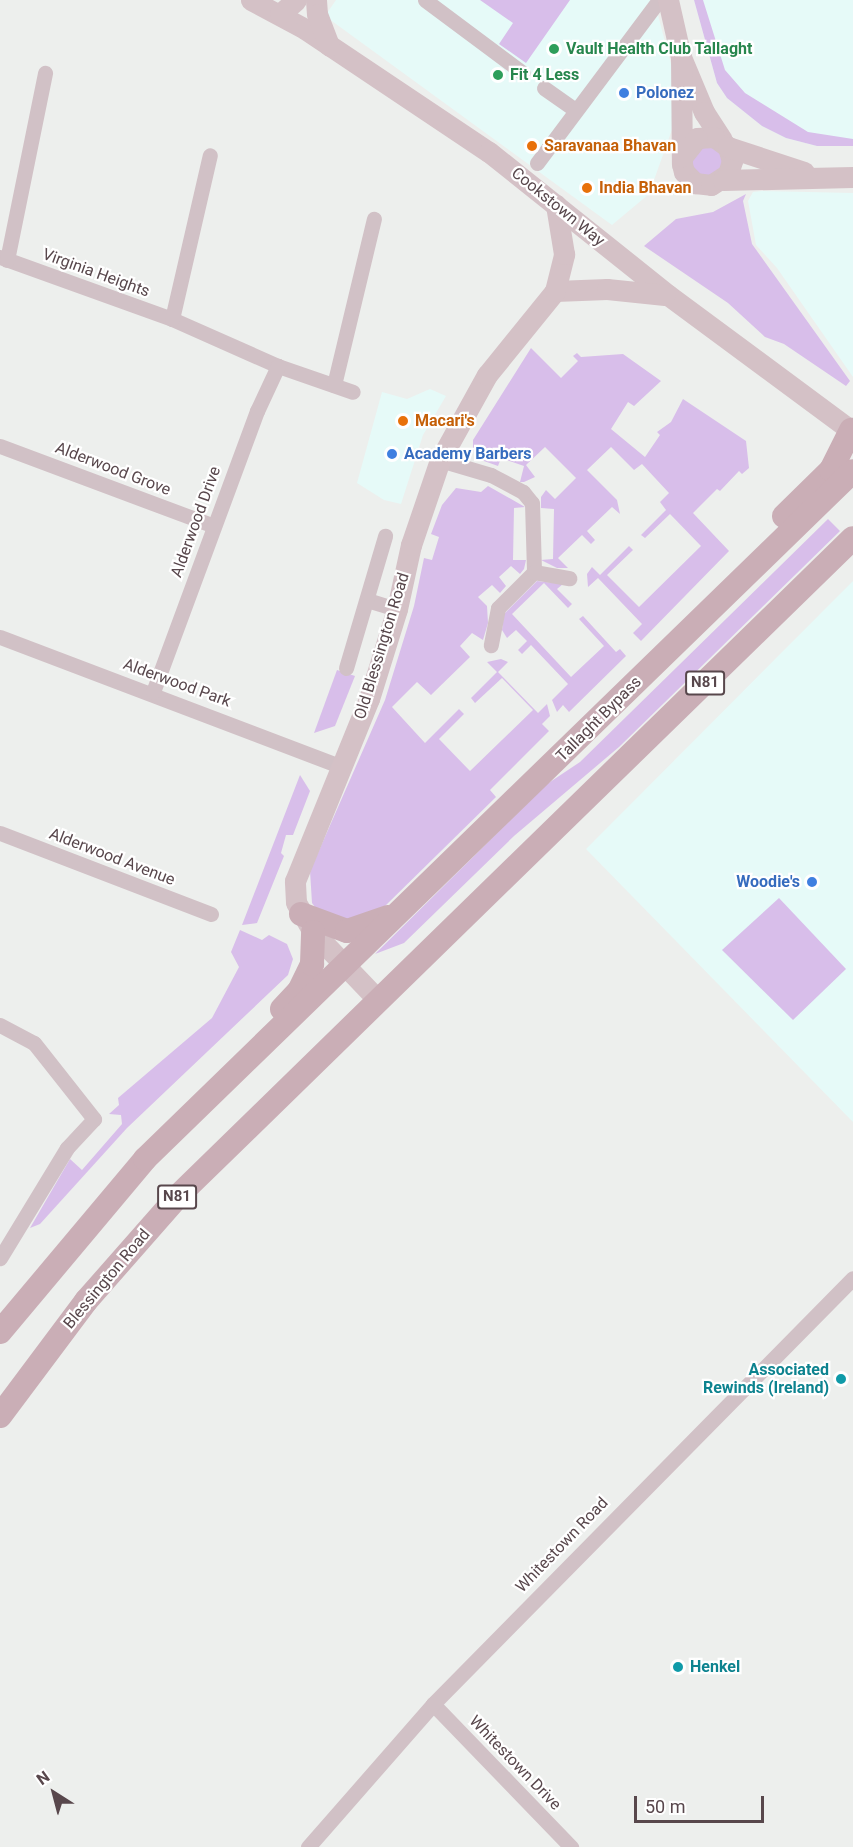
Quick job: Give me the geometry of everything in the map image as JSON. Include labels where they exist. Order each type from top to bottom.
[{"type":"main road","points":[[659,659],[685,613],[831,470],[852,431]]},
{"type":"main road","name":"Tallaght Bypass","points":[[345,966],[853,471]]},
{"type":"main road","name":"N81","points":[[378,1000],[853,538]]},
{"type":"main road","points":[[0,1332],[146,1159],[184,1105],[299,991],[312,964],[307,923],[347,931],[404,910]]},
{"type":"main road","points":[[146,1159],[345,966]]},
{"type":"main road","name":"Blessington Road","points":[[0,1416],[86,1301],[179,1195],[378,1000]]},
{"type":"street","name":"Cookstown Way","points":[[251,0],[288,7],[330,47],[480,146],[668,296],[852,431]]},
{"type":"street","points":[[316,0],[316,14],[330,47]]},
{"type":"street","points":[[425,0],[523,72]]},
{"type":"street","points":[[662,2],[681,57],[704,112],[725,144],[732,161],[723,180]]},
{"type":"street","points":[[537,163],[575,110],[662,2]]},
{"type":"street","points":[[681,57],[684,172],[695,183],[711,185],[723,180],[817,176],[853,177]]},
{"type":"street","name":"Virginia Heights","points":[[45,73],[3,259],[172,320],[278,366],[353,392]]},
{"type":"street","points":[[544,88],[575,110]]},
{"type":"street","points":[[683,156],[697,138],[725,144],[817,176]]},
{"type":"street","points":[[172,320],[210,155]]},
{"type":"street","points":[[556,205],[564,254],[555,291],[607,289],[668,296]]},
{"type":"street","points":[[334,385],[374,219]]},
{"type":"street","name":"Old Blessington Road","points":[[307,923],[295,881],[369,699],[397,609],[411,545],[440,460],[486,375],[555,291]]},
{"type":"street","name":"Alderwood Drive","points":[[153,693],[214,526],[278,366]]},
{"type":"street","name":"Alderwood Grove","points":[[0,446],[214,526]]},
{"type":"street","points":[[440,460],[490,475],[527,496],[532,502],[534,572],[498,608],[491,645]]},
{"type":"street","points":[[346,668],[385,536]]},
{"type":"street","points":[[534,572],[569,578]]},
{"type":"street","points":[[367,600],[397,609]]},
{"type":"street","name":"Alderwood Park","points":[[0,637],[153,693],[340,766]]},
{"type":"street","name":"Alderwood Avenue","points":[[0,832],[211,914]]},
{"type":"street","points":[[307,923],[378,1000]]},
{"type":"street","points":[[0,1025],[34,1043],[79,1097],[94,1119],[67,1148],[0,1258]]},
{"type":"street","name":"Whitestown Road","points":[[308,1847],[433,1704],[698,1431],[853,1278]]},
{"type":"street","name":"Whitestown Drive","points":[[433,1704],[571,1847]]},
{"type":"shaded area","points":[[336,0],[654,0],[675,79],[674,124],[649,194],[612,225],[325,16]]},
{"type":"shaded area","points":[[480,0],[570,0],[526,63],[499,44],[513,23]]},
{"type":"shaded area","points":[[694,0],[853,0],[853,146],[817,146],[786,138],[762,126],[727,98],[717,83]]},
{"type":"shaded area","points":[[694,0],[703,0],[725,70],[745,93],[808,132],[853,139],[853,146],[817,146],[786,138],[762,126],[727,98],[717,83]]},
{"type":"shaded area","points":[[706,137],[731,163],[703,184],[684,156]]},
{"type":"shaded area","points":[[753,192],[853,193],[853,377],[777,268],[756,245],[748,201]]},
{"type":"shaded area","points":[[746,194],[743,201],[752,244],[850,381],[846,386],[784,344],[765,337],[728,303],[644,246],[676,219],[713,212]]},
{"type":"shaded area","points":[[531,348],[561,378],[578,361],[573,356],[577,353],[581,357],[623,354],[661,381],[634,406],[628,402],[611,429],[645,457],[660,435],[657,432],[671,422],[683,399],[746,441],[749,468],[742,474],[739,471],[720,491],[717,489],[693,513],[729,551],[641,641],[633,633],[642,624],[598,578],[588,587],[587,574],[592,567],[600,575],[629,546],[633,550],[607,575],[639,607],[701,546],[670,514],[645,538],[641,535],[666,510],[660,502],[669,493],[642,464],[634,470],[611,447],[587,470],[617,500],[620,514],[612,507],[587,531],[595,540],[591,544],[582,535],[558,558],[568,568],[557,568],[541,560],[553,559],[554,509],[541,508],[541,497],[546,490],[555,499],[576,478],[545,447],[526,465],[535,477],[524,482],[520,482],[524,466],[501,458],[498,466],[484,461],[473,450],[473,440]]},
{"type":"shaded area","points":[[430,389],[446,396],[423,435],[401,504],[384,500],[357,483],[382,392],[407,399]]},
{"type":"shaded area","points":[[488,486],[525,507],[514,508],[513,560],[526,560],[524,569],[520,574],[511,566],[499,577],[506,586],[500,593],[492,585],[478,597],[487,606],[488,623],[483,640],[472,633],[460,646],[470,657],[431,695],[417,682],[392,707],[425,743],[459,709],[464,714],[439,739],[470,771],[533,710],[502,678],[475,703],[471,698],[497,672],[487,662],[501,659],[508,662],[498,672],[538,713],[547,704],[550,716],[542,724],[549,731],[490,790],[496,797],[383,908],[355,924],[321,915],[312,903],[310,871],[385,700],[414,606],[424,558],[432,560],[439,537],[431,534],[442,505],[456,488],[481,492]]},
{"type":"shaded area","points":[[828,519],[840,531],[619,747],[514,836],[404,943],[375,954],[547,784],[580,762]]},
{"type":"shaded area","points":[[537,581],[563,584],[557,589],[572,604],[568,608],[544,583],[512,614],[571,677],[604,646],[579,619],[583,616],[616,652],[620,649],[626,656],[569,712],[563,705],[557,712],[552,700],[568,684],[531,645],[522,654],[518,650],[527,641],[516,630],[507,638],[502,630],[504,614]]},
{"type":"shaded area","points":[[853,581],[853,1122],[586,849]]},
{"type":"shaded area","points":[[337,670],[355,676],[335,726],[314,733]]},
{"type":"shaded area","points":[[300,775],[310,791],[293,835],[286,835],[281,853],[284,856],[257,923],[242,925]]},
{"type":"shaded area","points":[[779,898],[846,969],[793,1020],[722,950]]},
{"type":"shaded area","points":[[240,930],[262,940],[269,935],[287,944],[293,959],[288,975],[127,1128],[40,1224],[30,1228],[70,1159],[82,1170],[122,1124],[121,1115],[109,1114],[119,1105],[118,1098],[212,1018],[239,967],[231,952]]},
{"type":"place","name":"Vault Health Club Tallaght","points":[[554,49]]},
{"type":"place","name":"Fit 4 Less","points":[[498,75]]},
{"type":"place","name":"Polonez","points":[[624,93]]},
{"type":"place","name":"Saravanaa Bhavan","points":[[532,146]]},
{"type":"place","name":"India Bhavan","points":[[587,188]]},
{"type":"place","name":"Macari's","points":[[403,421]]},
{"type":"place","name":"Academy Barbers","points":[[392,454]]},
{"type":"place","name":"Woodie's","points":[[812,882]]},
{"type":"place","name":"Associated Rewinds (Ireland)","points":[[841,1379]]},
{"type":"place","name":"Henkel","points":[[678,1667]]}]
